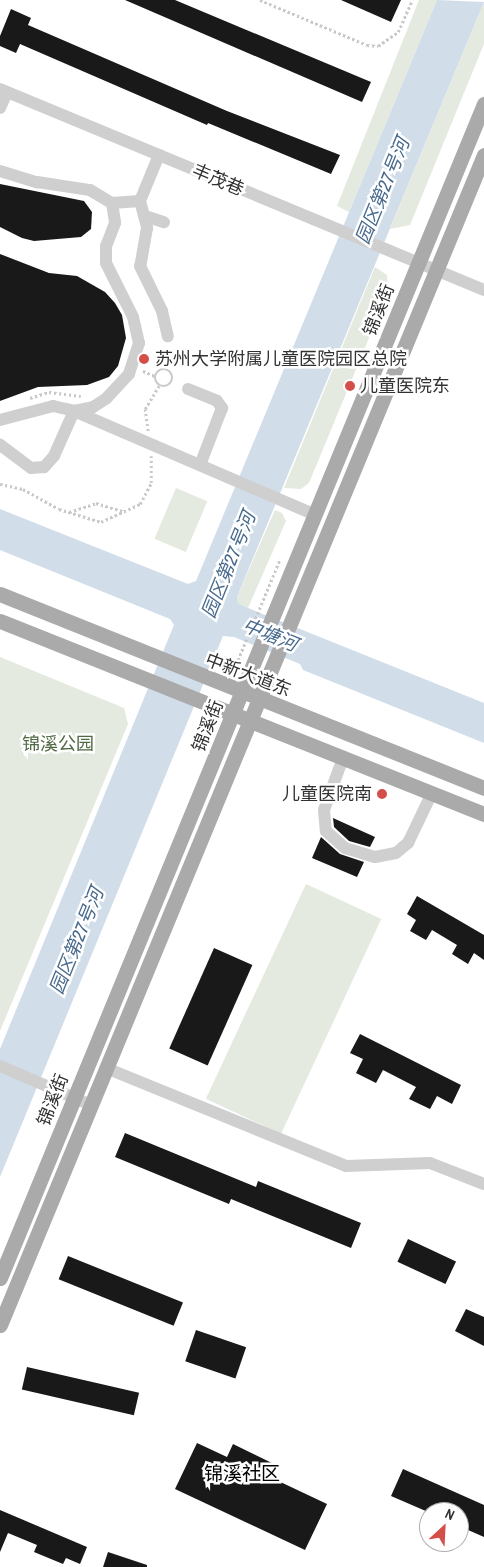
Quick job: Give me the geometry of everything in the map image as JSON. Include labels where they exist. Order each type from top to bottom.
[{"type":"main road","name":"锦溪街","points":[[0,1278],[484,104]]},
{"type":"main road","name":"锦溪街","points":[[0,1325],[484,155]]},
{"type":"main road","name":"中新大道东","points":[[0,594],[226,687],[484,788]]},
{"type":"main road","points":[[0,621],[146,681],[484,814]]},
{"type":"street","points":[[0,108],[3,90]]},
{"type":"street","name":"丰茂巷","points":[[3,90],[484,290]]},
{"type":"street","points":[[160,155],[140,201],[146,216],[147,228],[140,266],[162,311],[168,336]]},
{"type":"street","points":[[0,171],[37,182],[90,190],[112,203],[140,201]]},
{"type":"street","points":[[74,411],[93,407],[107,398],[129,374],[137,354],[135,324],[106,263],[106,246],[115,223],[112,203]]},
{"type":"street","points":[[146,216],[164,222]]},
{"type":"street","points":[[188,389],[217,401],[222,408],[200,466]]},
{"type":"street","points":[[0,420],[53,406],[74,411],[315,515]]},
{"type":"street","points":[[0,444],[32,468],[44,467],[54,456],[74,411]]},
{"type":"street","points":[[343,758],[324,810],[326,831],[345,848],[375,857],[396,853],[408,843],[432,793]]},
{"type":"street","points":[[0,1066],[91,1105]]},
{"type":"street","points":[[106,1068],[346,1166],[430,1163],[484,1184]]},
{"type":"path","points":[[260,0],[367,45],[378,46],[398,32],[412,0]]},
{"type":"path","points":[[169,370],[172,382],[165,387],[159,386],[155,381],[157,373],[169,370]]},
{"type":"path","points":[[0,484],[34,493],[68,512],[101,522],[140,504],[151,483],[151,444],[145,409],[159,386]]},
{"type":"path","points":[[25,402],[49,392],[86,396]]},
{"type":"path","points":[[68,512],[96,503],[125,512]]},
{"type":"path","points":[[226,687],[259,609]]},
{"type":"green space","points":[[419,0],[437,0],[349,212],[337,206]]},
{"type":"green space","points":[[484,2],[484,44],[410,225],[390,229]]},
{"type":"green space","points":[[375,267],[387,275],[388,292],[309,483],[301,489],[284,488]]},
{"type":"green space","points":[[176,488],[207,501],[186,552],[155,539]]},
{"type":"green space","points":[[275,510],[282,513],[286,521],[248,608],[238,603],[237,597]]},
{"type":"green space","name":"锦溪公园","points":[[0,657],[124,708],[128,724],[0,1031]]},
{"type":"green space","points":[[306,884],[381,919],[281,1134],[206,1099]]},
{"type":"water","points":[[437,0],[484,2],[237,597],[238,603],[248,608],[484,703],[484,743],[303,670],[300,664],[234,637],[223,636],[0,1177],[0,1049],[174,625],[170,619],[0,550],[0,509],[188,584],[196,581]]},
{"type":"building","points":[[125,0],[175,0],[371,82],[362,102]]},
{"type":"building","points":[[341,0],[401,0],[391,22]]},
{"type":"building","points":[[11,9],[31,18],[28,25],[227,111],[340,155],[331,174],[208,123],[207,125],[20,44],[16,53],[0,46],[0,36]]},
{"type":"building","points":[[0,184],[84,201],[92,212],[91,229],[81,237],[34,241],[22,238],[0,227]]},
{"type":"building","points":[[0,254],[49,273],[77,276],[105,292],[115,303],[122,315],[126,338],[118,366],[109,377],[87,385],[38,387],[0,401]]},
{"type":"building","points":[[333,818],[375,837],[370,847],[349,841],[334,827]]},
{"type":"building","points":[[321,837],[340,854],[364,862],[357,877],[312,858]]},
{"type":"building","points":[[417,896],[484,935],[484,960],[474,953],[468,964],[452,954],[457,945],[432,930],[426,940],[410,931],[416,920],[407,914]]},
{"type":"building","points":[[214,948],[252,965],[208,1066],[169,1048]]},
{"type":"building","points":[[360,1034],[461,1085],[452,1104],[437,1096],[430,1109],[409,1099],[416,1087],[383,1070],[376,1083],[356,1073],[363,1059],[350,1053]]},
{"type":"building","points":[[125,1133],[256,1187],[258,1181],[361,1223],[351,1248],[231,1199],[229,1204],[115,1157]]},
{"type":"building","points":[[408,1239],[456,1261],[445,1284],[397,1262]]},
{"type":"building","points":[[68,1256],[183,1302],[174,1326],[59,1279]]},
{"type":"building","points":[[466,1309],[484,1317],[484,1346],[455,1331]]},
{"type":"building","points":[[196,1330],[246,1347],[235,1378],[185,1361]]},
{"type":"building","points":[[27,1367],[139,1393],[134,1415],[22,1389]]},
{"type":"building","points":[[197,1443],[227,1457],[233,1444],[278,1466],[272,1478],[327,1504],[305,1550],[175,1489]]},
{"type":"building","points":[[403,1469],[484,1505],[484,1537],[469,1530],[469,1502],[419,1502],[419,1508],[391,1496]]},
{"type":"building","points":[[0,1510],[87,1547],[80,1564],[66,1558],[63,1564],[34,1552],[37,1545],[8,1533],[0,1552]]},
{"type":"building","points":[[108,1552],[147,1565],[147,1567],[103,1567]]},
{"type":"place","name":"苏州大学附属儿童医院园区总院","points":[[144,359]]},
{"type":"place","name":"儿童医院东","points":[[350,386]]},
{"type":"place","name":"儿童医院南","points":[[382,794]]},
{"type":"district","name":"锦溪社区","points":[[242,1474]]},
{"type":"water label","name":"园区第27号河","points":[[383,191]]},
{"type":"water label","name":"园区第27号河","points":[[229,565]]},
{"type":"water label","name":"中塘河","points":[[270,635]]},
{"type":"water label","name":"园区第27号河","points":[[77,941]]}]
